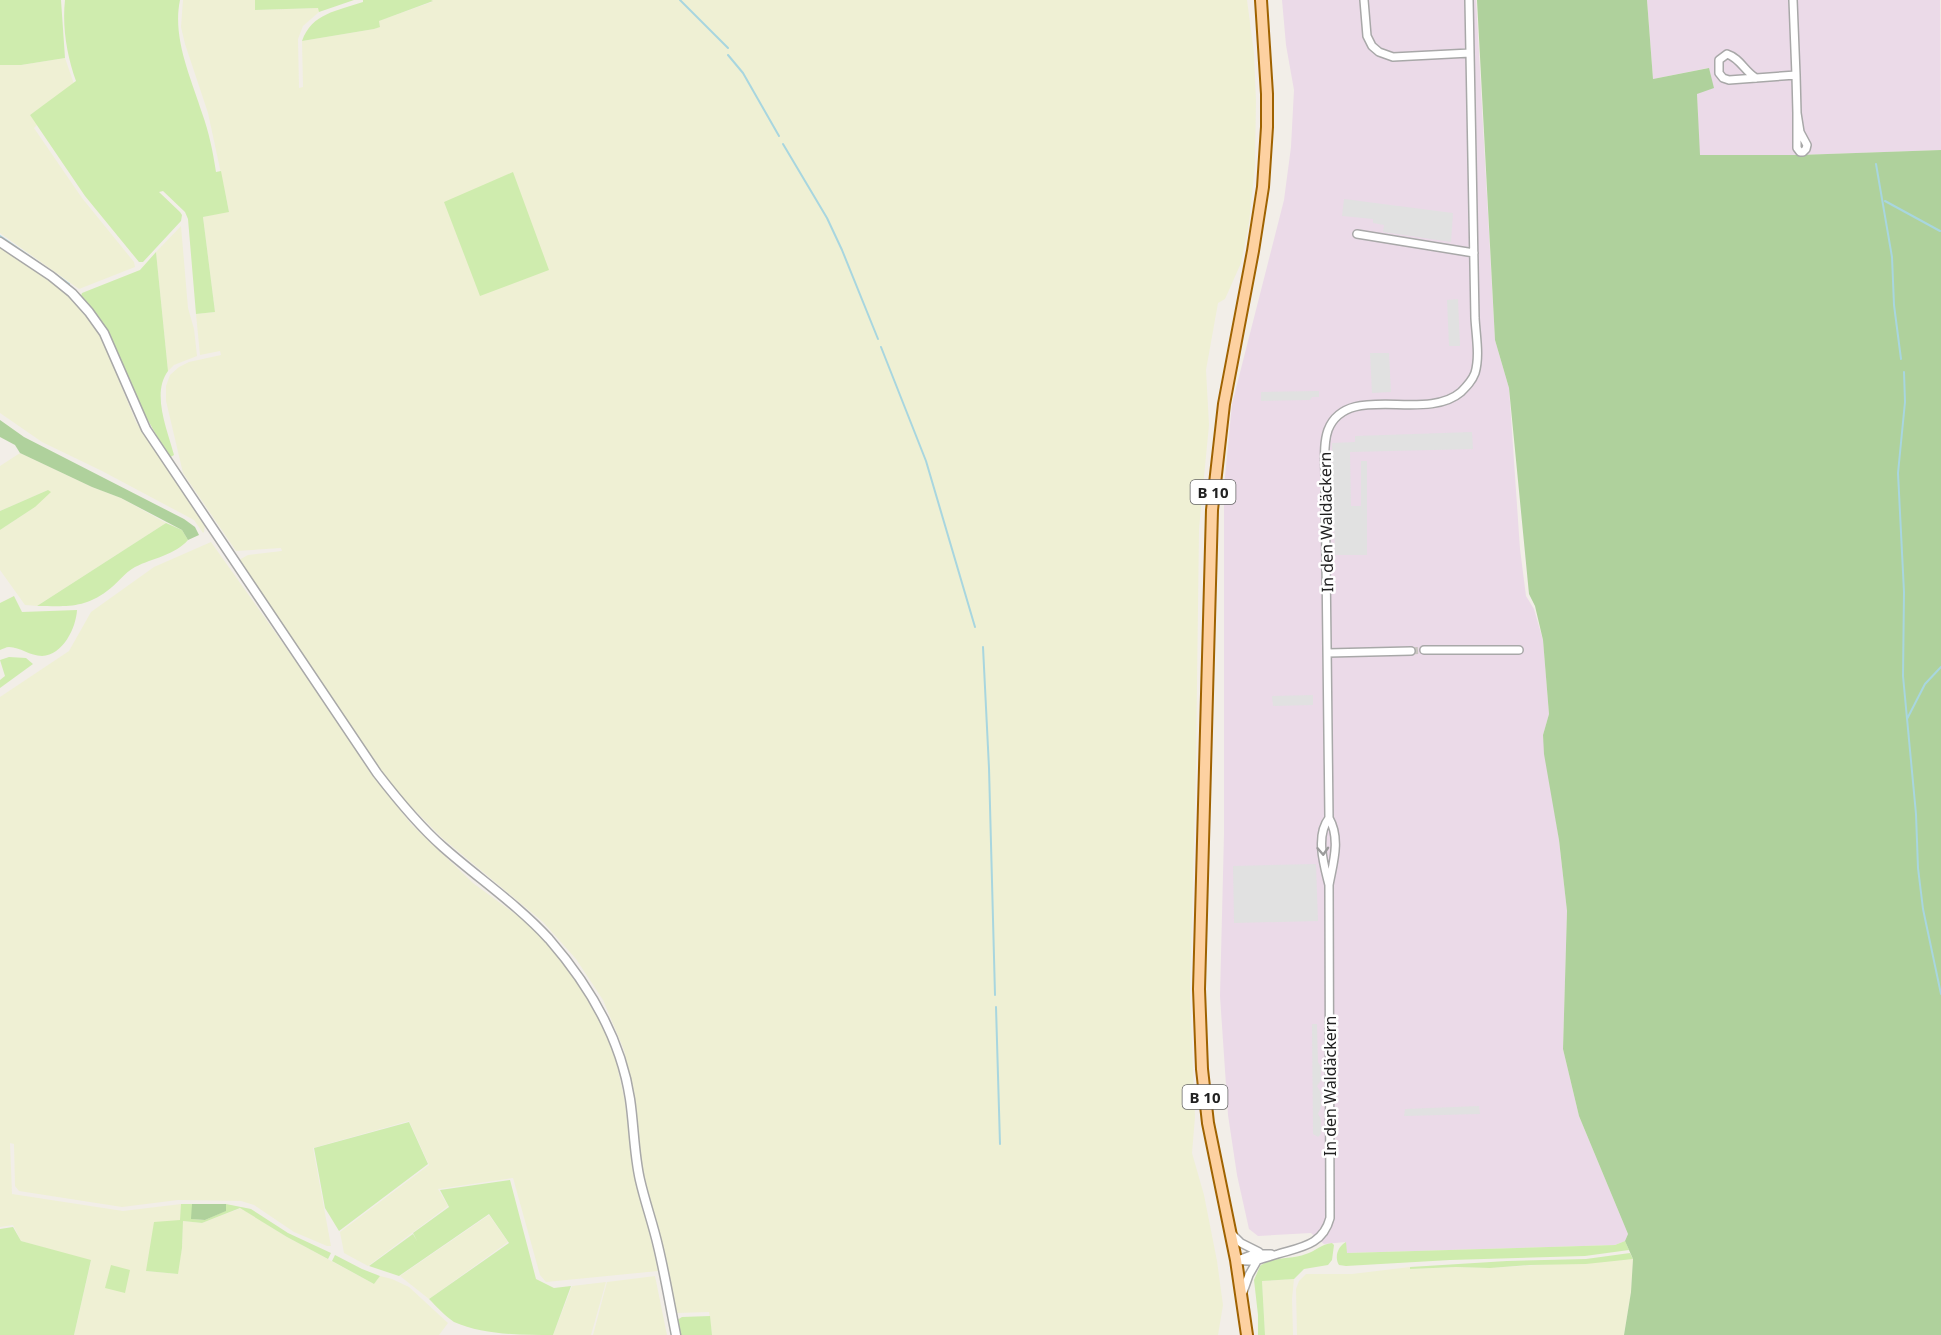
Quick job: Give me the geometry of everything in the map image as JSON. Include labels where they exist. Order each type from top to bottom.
[{"type":"main road","name":"B 10","points":[[1247,1335],[1236,1260],[1212,1145],[1202,1069],[1199,989],[1210,548],[1214,484],[1224,404],[1257,227],[1265,153],[1267,94],[1261,0]]},
{"type":"street","points":[[1364,0],[1366,36],[1379,52],[1393,57],[1470,54]]},
{"type":"street","name":"In den Waldäckern","points":[[1329,885],[1335,852],[1333,829],[1329,818],[1325,447],[1328,430],[1339,415],[1356,406],[1436,404],[1455,397],[1468,385],[1476,369],[1469,0]]},
{"type":"street","points":[[1793,0],[1797,148],[1803,152],[1807,145],[1800,132],[1797,113]]},
{"type":"street","points":[[1756,78],[1745,70],[1734,56],[1728,54],[1719,60],[1719,73],[1723,78],[1729,80],[1756,78],[1796,75]]},
{"type":"street","points":[[1357,234],[1474,253]]},
{"type":"street","points":[[0,242],[72,293],[104,333],[146,429],[377,773],[395,796],[441,846],[547,937],[585,985],[612,1035],[622,1064],[630,1098],[638,1170],[658,1246],[675,1335]]},
{"type":"street","points":[[1424,651],[1519,650]]},
{"type":"street","points":[[1328,653],[1412,651]]},
{"type":"street","name":"In den Waldäckern","points":[[1236,1260],[1257,1261],[1311,1245],[1322,1236],[1330,1218],[1329,885],[1322,845],[1324,824],[1329,818]]},
{"type":"street","points":[[1231,1233],[1241,1243],[1261,1253]]},
{"type":"street","name":"In den Waldäckern","points":[[1236,1260],[1254,1254],[1277,1254]]},
{"type":"street","points":[[1242,1294],[1257,1261]]},
{"type":"shaded area","points":[[1282,0],[1476,0],[1495,340],[1509,388],[1520,549],[1526,596],[1534,609],[1543,640],[1549,714],[1543,735],[1567,911],[1563,1049],[1579,1116],[1628,1234],[1625,1241],[1615,1245],[1346,1253],[1346,1242],[1324,1244],[1311,1233],[1258,1236],[1249,1229],[1237,1175],[1228,1115],[1220,996],[1224,834],[1224,487],[1232,404],[1284,200],[1291,147],[1294,90],[1286,45]]},
{"type":"shaded area","points":[[1647,0],[1940,0],[1941,150],[1699,156],[1697,93],[1708,68],[1653,79]]},
{"type":"shaded area","points":[[1344,199],[1453,213],[1451,242],[1383,232],[1384,225],[1373,223],[1373,219],[1342,216]]},
{"type":"shaded area","points":[[1458,299],[1460,346],[1449,346],[1447,300]]},
{"type":"shaded area","points":[[1370,353],[1389,353],[1391,392],[1372,393]]},
{"type":"shaded area","points":[[1319,391],[1319,397],[1312,397],[1310,400],[1261,401],[1261,392]]},
{"type":"shaded area","points":[[1472,432],[1473,449],[1350,452],[1351,506],[1361,506],[1361,461],[1367,461],[1367,555],[1335,555],[1332,443],[1355,442],[1355,436]]},
{"type":"shaded area","points":[[1313,695],[1313,705],[1273,706],[1272,696]]},
{"type":"shaded area","points":[[1316,864],[1318,921],[1234,923],[1233,866]]},
{"type":"shaded area","points":[[1312,1024],[1317,1024],[1318,1062],[1321,1067],[1321,1080],[1317,1086],[1321,1093],[1321,1107],[1318,1114],[1321,1119],[1321,1134],[1318,1137],[1313,1134]]},
{"type":"shaded area","points":[[1479,1106],[1480,1114],[1404,1116],[1405,1109]]},
{"type":"green space","points":[[0,0],[61,0],[65,58],[21,65],[0,65]]},
{"type":"green space","points":[[65,0],[180,0],[178,14],[181,43],[188,72],[207,127],[216,172],[221,171],[229,212],[203,217],[215,312],[196,314],[188,219],[185,212],[163,191],[159,192],[180,212],[181,221],[143,262],[139,262],[85,196],[30,115],[76,81],[66,41]]},
{"type":"green space","points":[[183,0],[255,0],[255,10],[319,8],[319,12],[303,26],[298,39],[299,88],[303,87],[302,41],[374,29],[380,26],[378,21],[432,2],[431,0],[1247,0],[1254,53],[1255,166],[1249,223],[1241,263],[1225,299],[1218,303],[1206,370],[1209,425],[1199,529],[1190,993],[1195,1117],[1192,1153],[1204,1195],[1217,1261],[1223,1305],[1218,1335],[712,1335],[709,1312],[676,1313],[661,1239],[641,1165],[634,1098],[624,1050],[603,1000],[576,959],[543,922],[441,837],[379,770],[239,560],[248,555],[282,551],[281,548],[236,551],[183,473],[166,401],[166,386],[170,375],[179,367],[189,362],[221,355],[220,351],[200,355],[196,314],[215,312],[203,217],[229,211],[208,113],[181,27]]},
{"type":"green space","points":[[255,0],[354,0],[319,12],[318,8],[255,10]]},
{"type":"green space","points":[[363,0],[433,1],[379,21],[380,27],[374,29],[302,41],[312,24],[326,14],[363,2]]},
{"type":"green space","points":[[1477,0],[1647,0],[1653,79],[1709,68],[1714,88],[1697,94],[1700,155],[1799,155],[1941,150],[1941,1335],[1624,1335],[1631,1292],[1633,1259],[1625,1241],[1628,1234],[1579,1116],[1563,1049],[1567,911],[1559,840],[1544,754],[1543,735],[1549,714],[1543,640],[1535,606],[1529,594],[1509,388],[1495,340]]},
{"type":"green space","points":[[65,58],[74,84],[30,115],[37,125],[34,128],[82,198],[134,262],[135,267],[79,289],[0,233],[0,65],[21,65]]},
{"type":"green space","points":[[513,172],[549,270],[480,296],[444,202]]},
{"type":"green space","points":[[181,226],[188,308],[194,329],[197,356],[174,365],[168,371],[156,252]]},
{"type":"green space","points":[[0,246],[60,288],[90,320],[103,341],[136,422],[205,525],[203,533],[194,520],[42,442],[0,413]]},
{"type":"green space","points":[[156,252],[168,371],[161,390],[162,413],[174,455],[169,458],[144,413],[108,331],[81,296],[82,293],[140,270]]},
{"type":"green space","points":[[0,420],[24,437],[184,519],[195,527],[199,535],[188,540],[182,530],[121,498],[20,453],[15,445],[0,437]]},
{"type":"green space","points":[[20,453],[121,498],[166,523],[37,606],[25,605],[0,570],[0,530],[35,507],[48,490],[0,511],[0,466]]},
{"type":"green space","points":[[48,490],[51,492],[35,507],[0,530],[0,511]]},
{"type":"green space","points":[[166,523],[182,530],[188,540],[177,549],[135,567],[107,591],[90,601],[74,605],[37,606]]},
{"type":"green space","points":[[211,542],[312,684],[373,776],[412,825],[473,883],[541,933],[569,967],[595,1008],[615,1056],[625,1102],[632,1156],[658,1271],[546,1282],[540,1275],[513,1178],[438,1189],[448,1206],[368,1266],[344,1253],[340,1232],[429,1165],[409,1121],[313,1148],[331,1246],[294,1232],[254,1205],[241,1201],[178,1200],[122,1207],[19,1191],[15,1186],[14,1144],[10,1143],[12,1194],[123,1211],[181,1204],[181,1220],[146,1271],[177,1274],[182,1248],[183,1221],[202,1223],[241,1208],[287,1237],[374,1284],[380,1276],[409,1287],[448,1323],[439,1335],[74,1335],[91,1261],[21,1241],[13,1225],[0,1227],[0,697],[69,651],[91,612],[154,567]]},
{"type":"green space","points":[[14,596],[22,612],[77,610],[74,625],[62,646],[42,656],[13,647],[0,650],[0,603]]},
{"type":"green space","points":[[9,657],[26,658],[33,664],[0,688],[0,680],[5,676],[0,660]]},
{"type":"green space","points":[[409,1122],[428,1164],[339,1231],[325,1208],[314,1148]]},
{"type":"green space","points":[[510,1180],[536,1279],[554,1288],[571,1286],[553,1335],[477,1330],[454,1322],[429,1299],[509,1243],[489,1214],[399,1276],[369,1266],[413,1234],[417,1241],[413,1233],[449,1207],[440,1190]]},
{"type":"green space","points":[[181,1204],[192,1204],[192,1219],[205,1220],[225,1211],[226,1204],[251,1209],[288,1233],[331,1253],[328,1259],[240,1208],[202,1223],[183,1221],[178,1274],[146,1271],[154,1222],[180,1220]]},
{"type":"green space","points":[[192,1204],[226,1204],[226,1211],[205,1220],[191,1219]]},
{"type":"green space","points":[[489,1215],[508,1242],[429,1299],[400,1276]]},
{"type":"green space","points":[[13,1227],[21,1241],[91,1260],[74,1335],[0,1335],[0,1229]]},
{"type":"green space","points":[[1625,1241],[1629,1250],[1585,1256],[1346,1266],[1339,1265],[1337,1259],[1339,1249],[1346,1242],[1347,1253],[1615,1245]]},
{"type":"green space","points":[[1332,1243],[1334,1245],[1332,1260],[1328,1265],[1304,1269],[1294,1279],[1262,1281],[1265,1335],[1258,1335],[1254,1280],[1260,1266],[1271,1261],[1306,1254]]},
{"type":"green space","points":[[1630,1253],[1633,1259],[1586,1264],[1410,1269],[1410,1267],[1507,1261],[1586,1259]]},
{"type":"green space","points":[[335,1255],[380,1276],[374,1284],[332,1261]]},
{"type":"green space","points":[[1633,1259],[1631,1292],[1624,1335],[1297,1335],[1296,1289],[1299,1281],[1306,1274],[1352,1274],[1410,1267],[1410,1269],[1490,1268]]},
{"type":"green space","points":[[111,1265],[130,1270],[125,1293],[105,1288]]},
{"type":"green space","points":[[655,1276],[667,1335],[593,1335],[607,1282]]},
{"type":"green space","points":[[1294,1279],[1293,1335],[1265,1335],[1262,1281]]},
{"type":"green space","points":[[606,1282],[591,1335],[553,1335],[572,1286]]},
{"type":"green space","points":[[710,1316],[712,1335],[680,1335],[677,1320],[682,1317]]},
{"type":"waterway","points":[[680,0],[728,48]]},
{"type":"waterway","points":[[728,55],[743,73],[779,136]]},
{"type":"waterway","points":[[783,144],[827,218],[878,339]]},
{"type":"waterway","points":[[1876,164],[1892,257],[1894,305],[1901,359]]},
{"type":"waterway","points":[[1885,201],[1940,231]]},
{"type":"waterway","points":[[0,236],[42,265]]},
{"type":"waterway","points":[[55,274],[69,284]]},
{"type":"waterway","points":[[881,347],[926,461],[975,627]]},
{"type":"waterway","points":[[1904,372],[1905,402],[1898,473],[1904,592],[1903,676],[1916,814],[1918,868],[1923,909],[1941,994]]},
{"type":"waterway","points":[[983,647],[989,768],[995,995]]},
{"type":"waterway","points":[[1907,719],[1925,684],[1941,667]]},
{"type":"waterway","points":[[996,1007],[1000,1144]]},
{"type":"tunnel","points":[[1411,651],[1424,650]]}]
